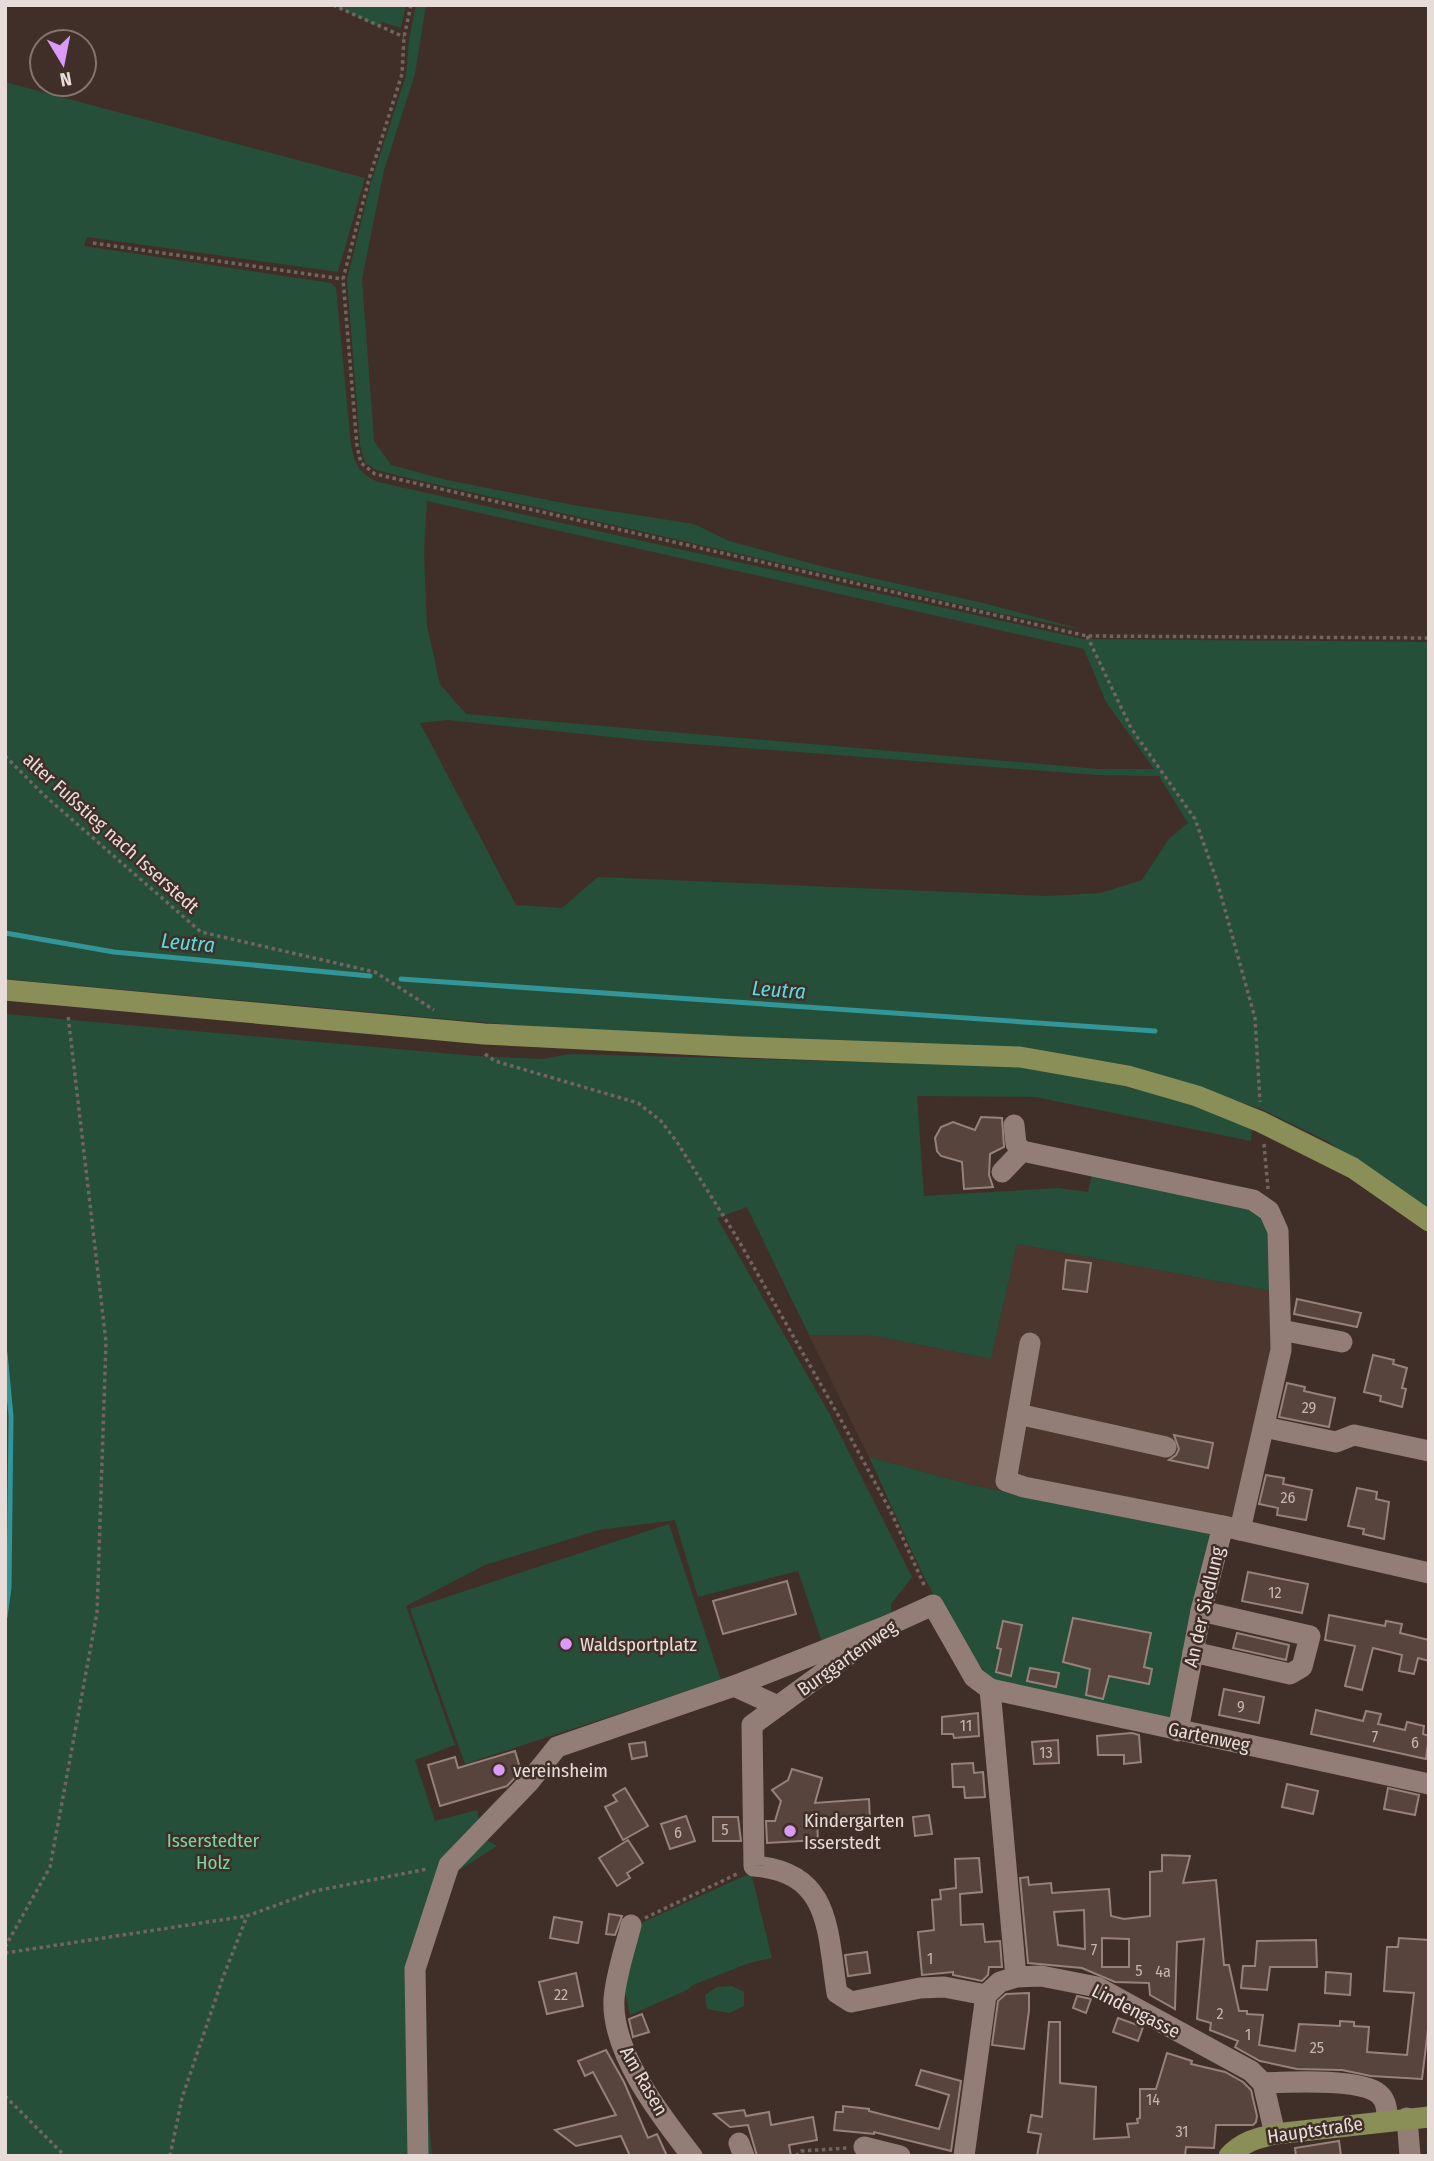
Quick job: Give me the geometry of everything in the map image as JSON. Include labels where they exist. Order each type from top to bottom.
[{"type":"main road","points":[[5,990],[484,1034],[1020,1057],[1128,1076],[1197,1096],[1261,1122],[1353,1168],[1429,1221]]},
{"type":"main road","name":"Hauptstraße","points":[[1229,2156],[1254,2138],[1408,2118]]},
{"type":"street","points":[[1014,1125],[1016,1144],[1022,1151],[1253,1200],[1269,1210],[1278,1231],[1281,1350],[1264,1427],[1231,1528],[1024,1487],[1006,1481],[1030,1343]]},
{"type":"street","points":[[1002,1172],[1022,1151]]},
{"type":"street","points":[[1281,1330],[1342,1342]]},
{"type":"street","points":[[1018,1413],[1166,1447]]},
{"type":"street","points":[[1264,1427],[1336,1443],[1354,1435],[1429,1451]]},
{"type":"street","name":"An der Siedlung","points":[[1178,1731],[1202,1611],[1231,1528],[1429,1573]]},
{"type":"street","name":"Burggartenweg","points":[[747,1869],[752,1725],[889,1625],[925,1608]]},
{"type":"street","points":[[925,1608],[974,1677],[989,1689],[1016,1977],[1000,1982],[986,1995],[964,2156]]},
{"type":"street","points":[[1193,1652],[1290,1674],[1302,1667],[1310,1636],[1202,1611]]},
{"type":"street","points":[[418,2156],[415,1969],[449,1865],[529,1782],[557,1747],[734,1686],[889,1625]]},
{"type":"street","points":[[734,1686],[778,1706]]},
{"type":"street","name":"Gartenweg","points":[[989,1689],[1429,1784]]},
{"type":"street","points":[[747,1869],[773,1867],[795,1876],[813,1891],[825,1918],[838,1993],[851,2002],[944,1987],[986,1995]]},
{"type":"street","name":"Am Rasen","points":[[631,1925],[614,2001],[622,2050],[639,2080],[692,2156]]},
{"type":"street","name":"Lindengasse","points":[[1016,1977],[1041,1976],[1097,1987],[1251,2071],[1263,2083]]},
{"type":"street","points":[[1275,2134],[1263,2083],[1327,2083],[1370,2088],[1382,2096],[1387,2107],[1408,2118],[1410,2156]]},
{"type":"street","points":[[864,2147],[900,2156]]},
{"type":"path","points":[[333,5],[404,37]]},
{"type":"path","points":[[411,5],[404,37],[402,74],[369,179],[343,279],[357,446],[361,463],[375,474],[1087,636],[1429,638]]},
{"type":"path","points":[[93,243],[343,279]]},
{"type":"path","points":[[1087,636],[1131,728],[1195,818],[1217,881],[1255,1018],[1269,1210]]},
{"type":"path","name":"alter Fußstieg nach Isserstedt","points":[[5,756],[44,796],[201,932],[375,972],[439,1013]]},
{"type":"path","points":[[5,1947],[50,1867],[97,1613],[106,1342],[65,995]]},
{"type":"path","points":[[484,1034],[485,1054],[495,1061],[638,1103],[661,1121],[736,1236],[891,1512],[925,1608]]},
{"type":"path","points":[[5,1953],[247,1916],[315,1891],[449,1865]]},
{"type":"path","points":[[631,1925],[747,1869]]},
{"type":"path","points":[[170,2156],[182,2098],[247,1916]]},
{"type":"path","points":[[5,2096],[65,2156]]},
{"type":"path","points":[[796,2156],[801,2151],[864,2147]]},
{"type":"shaded area","points":[[1017,1244],[1276,1292],[1276,1351],[1234,1522],[1214,1534],[972,1485],[869,1457],[809,1335],[875,1336],[991,1359]]},
{"type":"green space","points":[[333,5],[406,5],[401,28],[382,22],[380,27]]},
{"type":"green space","points":[[416,5],[426,5],[415,74],[384,170],[362,279],[374,441],[391,465],[447,480],[573,505],[694,524],[729,541],[828,568],[983,603],[1084,630],[1002,614],[400,476],[377,470],[365,463],[360,445],[347,279],[372,179],[406,76]]},
{"type":"green space","points":[[5,82],[28,88],[28,98],[65,98],[365,178],[338,272],[87,237],[84,246],[331,283],[336,288],[351,445],[356,463],[362,472],[378,482],[1083,639],[1429,642],[1429,1210],[1327,1141],[1261,1109],[1127,1065],[1021,1049],[556,1029],[5,979]],"holes":[[[427,501],[1084,649],[1106,702],[1154,769],[1099,769],[466,714],[440,684],[427,626],[424,552]],[[447,720],[640,740],[1097,775],[1159,776],[1188,823],[1169,839],[1142,880],[1101,893],[1047,896],[598,877],[562,908],[516,905],[420,723]]]},
{"type":"green space","name":"Isserstedter Holz","points":[[5,1014],[476,1056],[544,1059],[569,1054],[1018,1066],[1124,1086],[1194,1105],[1252,1129],[1251,1141],[1035,1097],[917,1096],[924,1196],[1059,1188],[1088,1192],[1093,1170],[1265,1213],[1276,1292],[1017,1244],[991,1359],[875,1336],[809,1335],[747,1207],[717,1218],[829,1413],[912,1577],[891,1604],[891,1614],[822,1642],[798,1571],[698,1597],[675,1520],[599,1530],[485,1565],[406,1606],[455,1745],[415,1760],[435,1821],[477,1810],[483,1838],[497,1846],[458,1871],[425,1968],[432,2156],[5,2156]]},
{"type":"green space","points":[[869,1457],[972,1485],[1214,1534],[1174,1721],[995,1682],[956,1633],[939,1605]]},
{"type":"green space","name":"Waldsportplatz","points":[[669,1524],[721,1680],[465,1764],[410,1609]]},
{"type":"green space","points":[[751,1873],[772,1958],[749,1963],[693,1985],[630,2015],[624,1987],[639,1924]]},
{"type":"green space","points":[[732,1986],[744,1992],[744,2006],[729,2013],[707,2009],[705,1995],[717,1987]]},
{"type":"building","points":[[981,1117],[1002,1118],[1004,1147],[990,1154],[989,1175],[993,1187],[964,1189],[962,1162],[941,1156],[937,1151],[935,1138],[941,1127],[953,1122],[975,1130]]},
{"type":"building","points":[[1066,1260],[1091,1263],[1087,1292],[1063,1289]]},
{"type":"building","points":[[1297,1299],[1361,1313],[1357,1327],[1294,1314]]},
{"type":"building","points":[[1373,1355],[1394,1360],[1393,1364],[1407,1368],[1402,1388],[1406,1389],[1402,1407],[1380,1401],[1381,1396],[1364,1392]]},
{"type":"building","points":[[1287,1383],[1305,1387],[1304,1391],[1335,1398],[1329,1427],[1279,1417]]},
{"type":"building","points":[[1174,1435],[1213,1443],[1208,1468],[1169,1460],[1179,1449]]},
{"type":"building","points":[[1266,1475],[1284,1478],[1283,1484],[1312,1490],[1306,1520],[1277,1515],[1278,1508],[1259,1504]]},
{"type":"building","points":[[1357,1488],[1377,1492],[1376,1499],[1389,1502],[1384,1539],[1363,1534],[1364,1529],[1348,1526]]},
{"type":"building","points":[[1248,1572],[1308,1584],[1302,1613],[1242,1601]]},
{"type":"building","points":[[787,1581],[796,1614],[723,1634],[713,1601]]},
{"type":"building","points":[[1329,1615],[1385,1626],[1386,1621],[1402,1624],[1400,1633],[1429,1640],[1429,1661],[1418,1658],[1414,1674],[1399,1671],[1402,1655],[1373,1648],[1362,1690],[1345,1686],[1355,1646],[1325,1640]]},
{"type":"building","points":[[1073,1618],[1151,1633],[1144,1667],[1152,1669],[1149,1684],[1109,1676],[1103,1699],[1086,1695],[1090,1669],[1063,1662]]},
{"type":"building","points":[[1003,1621],[1022,1625],[1011,1676],[996,1672],[1001,1649],[997,1648]]},
{"type":"building","points":[[1237,1633],[1289,1645],[1286,1660],[1233,1648]]},
{"type":"building","points":[[1030,1668],[1059,1673],[1056,1687],[1027,1681]]},
{"type":"building","points":[[1224,1689],[1264,1697],[1259,1723],[1219,1715]]},
{"type":"building","points":[[1316,1710],[1363,1721],[1366,1711],[1381,1714],[1378,1724],[1405,1730],[1407,1722],[1424,1726],[1423,1734],[1429,1736],[1426,1759],[1311,1734]]},
{"type":"building","points":[[978,1713],[979,1736],[954,1738],[953,1734],[942,1734],[942,1717]]},
{"type":"building","points":[[1132,1733],[1139,1735],[1141,1762],[1124,1764],[1124,1755],[1098,1755],[1097,1736]]},
{"type":"building","points":[[1058,1740],[1059,1763],[1034,1764],[1032,1742]]},
{"type":"building","points":[[645,1742],[647,1756],[632,1759],[629,1744]]},
{"type":"building","points":[[515,1751],[521,1771],[507,1786],[440,1806],[428,1765],[455,1757],[458,1768]]},
{"type":"building","points":[[973,1763],[974,1773],[983,1772],[985,1797],[965,1798],[964,1787],[953,1787],[952,1764]]},
{"type":"building","points":[[792,1769],[822,1778],[815,1803],[869,1799],[870,1820],[844,1822],[843,1818],[817,1821],[818,1840],[767,1843],[766,1821],[775,1821],[781,1801],[772,1790],[788,1780]]},
{"type":"building","points":[[1287,1784],[1318,1791],[1313,1814],[1282,1807]]},
{"type":"building","points":[[625,1788],[648,1826],[623,1840],[605,1807],[617,1801],[613,1795]]},
{"type":"building","points":[[1388,1788],[1419,1795],[1415,1815],[1384,1809]]},
{"type":"building","points":[[929,1815],[932,1834],[915,1836],[913,1817]]},
{"type":"building","points":[[686,1816],[695,1841],[670,1849],[661,1824]]},
{"type":"building","points":[[713,1817],[738,1817],[741,1841],[713,1841]]},
{"type":"building","points":[[628,1840],[643,1863],[627,1873],[630,1878],[617,1886],[599,1858]]},
{"type":"building","points":[[1162,1855],[1190,1856],[1183,1883],[1216,1880],[1224,1965],[1229,1965],[1239,2011],[1263,2015],[1259,2045],[1295,2051],[1299,2024],[1340,2026],[1340,2021],[1369,2027],[1367,2052],[1407,2055],[1414,1993],[1384,1991],[1387,1947],[1398,1947],[1399,1938],[1429,1940],[1429,2021],[1422,2079],[1371,2076],[1342,2070],[1297,2069],[1260,2061],[1235,2047],[1238,2041],[1210,2030],[1211,2023],[1197,2019],[1204,1939],[1177,1942],[1175,2009],[1150,1995],[1149,1983],[1115,1982],[1082,1968],[1028,1963],[1020,1878],[1028,1877],[1029,1885],[1051,1883],[1052,1893],[1109,1889],[1111,1916],[1124,1919],[1150,1916],[1150,1872],[1162,1871]],"holes":[[[1084,1910],[1085,1949],[1058,1945],[1054,1912]],[[1102,1938],[1129,1939],[1129,1967],[1102,1967]]]},
{"type":"building","points":[[979,1858],[982,1892],[960,1894],[961,1925],[983,1924],[985,1942],[1000,1941],[1002,1967],[989,1967],[988,1975],[982,1981],[953,1975],[953,1972],[922,1975],[918,1932],[934,1930],[932,1900],[941,1899],[940,1890],[956,1888],[955,1859]]},
{"type":"building","points":[[609,1914],[622,1916],[615,1935],[606,1934]]},
{"type":"building","points":[[554,1917],[582,1922],[578,1943],[550,1938]]},
{"type":"building","points":[[1316,1940],[1317,1967],[1270,1967],[1267,1990],[1241,1988],[1243,1966],[1255,1966],[1257,1941]]},
{"type":"building","points":[[867,1952],[870,1973],[848,1976],[845,1955]]},
{"type":"building","points":[[1326,1972],[1351,1974],[1350,1995],[1325,1993]]},
{"type":"building","points":[[576,1973],[583,2006],[547,2014],[539,1982]]},
{"type":"building","points":[[1029,1993],[1024,2049],[992,2045],[998,2001],[1006,1994]]},
{"type":"building","points":[[1077,1996],[1091,1999],[1086,2013],[1073,2008]]},
{"type":"building","points":[[642,2014],[649,2032],[633,2037],[629,2019]]},
{"type":"building","points":[[1118,2018],[1143,2027],[1138,2041],[1113,2032]]},
{"type":"building","points":[[1049,2022],[1060,2022],[1060,2083],[1096,2087],[1094,2139],[1129,2137],[1127,2124],[1138,2123],[1137,2119],[1140,2118],[1140,2089],[1156,2089],[1167,2053],[1192,2061],[1191,2064],[1225,2072],[1243,2082],[1251,2090],[1256,2122],[1253,2125],[1216,2125],[1214,2148],[1186,2147],[1185,2156],[1037,2156],[1041,2134],[1028,2132],[1031,2115],[1042,2117]]},
{"type":"building","points":[[606,2050],[624,2082],[648,2138],[657,2134],[667,2156],[630,2156],[621,2136],[576,2146],[555,2130],[616,2115],[593,2072],[585,2076],[578,2061]]},
{"type":"building","points":[[921,2070],[961,2081],[951,2151],[874,2132],[834,2130],[836,2112],[843,2112],[843,2106],[869,2109],[939,2129],[949,2095],[916,2085]]},
{"type":"building","points":[[744,2110],[746,2116],[769,2112],[771,2125],[813,2117],[817,2140],[789,2145],[791,2156],[757,2156],[748,2125],[730,2127],[714,2114]]},
{"type":"building","points":[[1339,2141],[1341,2156],[1296,2156],[1295,2148]]},
{"type":"waterway","name":"Leutra","points":[[5,933],[114,952],[370,976]]},
{"type":"waterway","name":"Leutra","points":[[401,979],[1155,1031]]},
{"type":"waterway","points":[[5,1353],[11,1416],[9,1588],[5,1617]]},
{"type":"place","name":"Waldsportplatz","points":[[566,1644]]},
{"type":"place","name":"vereinsheim","points":[[499,1770]]},
{"type":"place","name":"Kindergarten Isserstedt","points":[[790,1831]]}]
